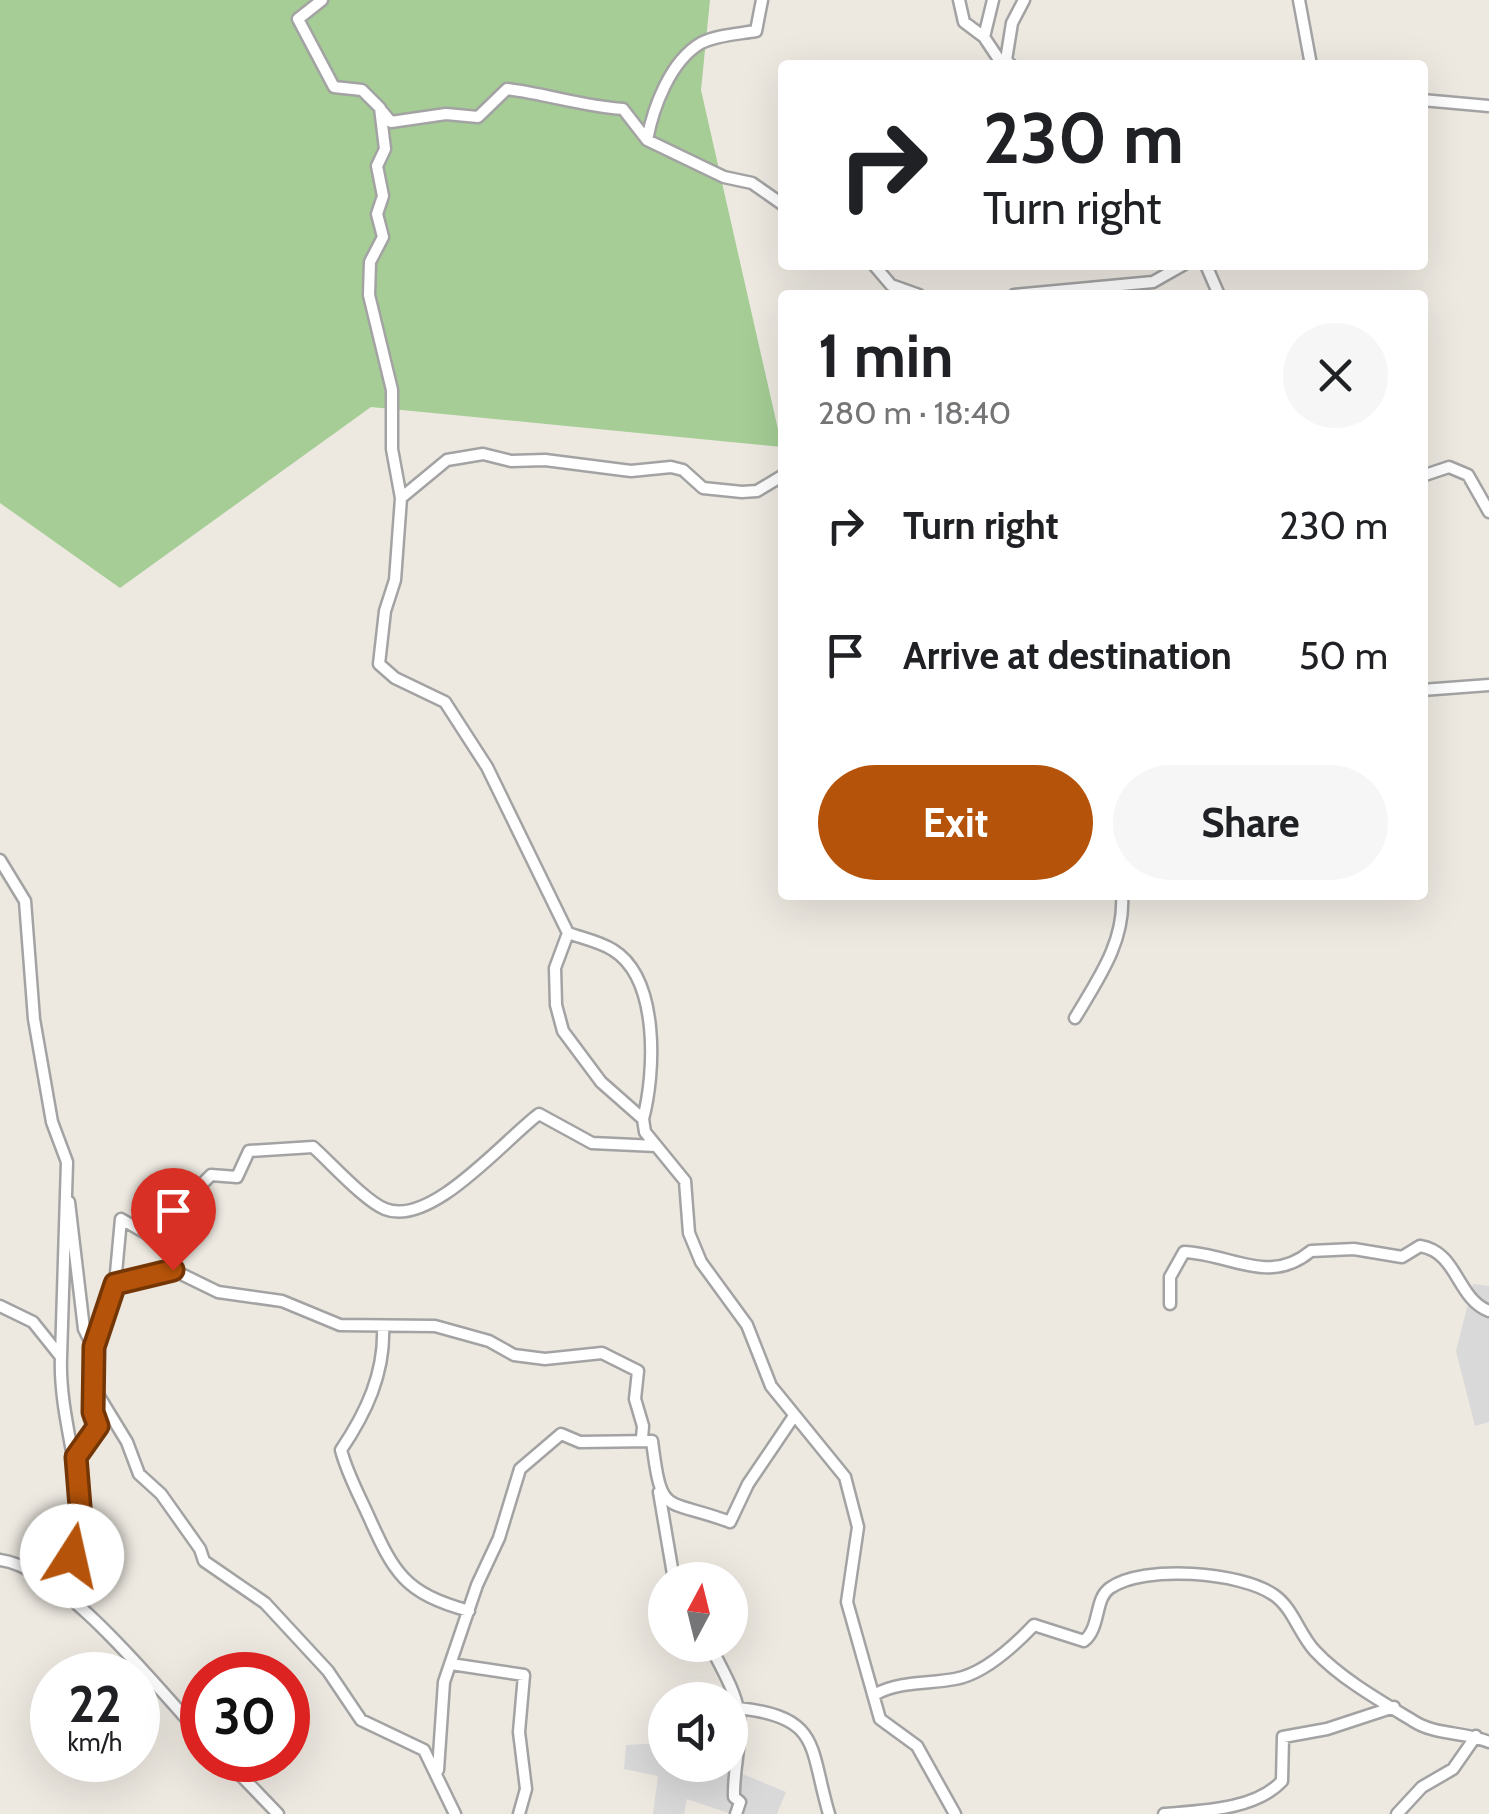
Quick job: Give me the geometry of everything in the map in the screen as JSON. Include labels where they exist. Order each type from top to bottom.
[{"type":"street","points":[[322,0],[298,19],[334,87],[362,90],[391,122],[446,114],[478,116],[507,89],[552,94],[580,106],[623,109],[647,140],[724,178],[752,183],[778,201]]},
{"type":"street","points":[[647,140],[654,106],[696,46],[756,32],[762,0]]},
{"type":"street","points":[[960,0],[964,22],[1003,60]]},
{"type":"street","points":[[984,38],[992,0]]},
{"type":"street","points":[[1006,60],[1012,23],[1024,0]]},
{"type":"street","points":[[1299,0],[1309,60]]},
{"type":"street","points":[[1428,101],[1489,106]]},
{"type":"street","points":[[380,108],[385,149],[377,166],[383,196],[377,214],[383,237],[370,262],[370,295],[392,390],[392,449],[401,498],[396,580],[386,611],[378,664],[395,678],[445,702],[487,767],[568,934],[614,950],[628,965],[644,997],[652,1026],[648,1051],[653,1081],[642,1119]]},
{"type":"street","points":[[878,270],[892,285],[906,290]]},
{"type":"street","points":[[1067,290],[1153,282],[1175,270]]},
{"type":"street","points":[[401,498],[447,460],[482,454],[631,471],[671,467],[683,470],[703,488],[742,492],[757,492],[778,479]]},
{"type":"street","points":[[1428,474],[1449,467],[1468,475],[1489,512]]},
{"type":"street","points":[[1428,689],[1489,684]]},
{"type":"street","points":[[0,860],[24,901],[34,1019],[52,1122],[67,1162],[60,1380],[76,1457],[81,1519],[72,1556],[69,1596]]},
{"type":"street","points":[[1075,1018],[1112,952],[1124,919],[1122,900]]},
{"type":"street","points":[[568,934],[555,968],[556,1005],[563,1031],[600,1082],[642,1119],[656,1146],[686,1181],[689,1233],[700,1262],[747,1325],[771,1386],[845,1476],[858,1527],[847,1602],[880,1719],[917,1746],[955,1814]]},
{"type":"street","points":[[98,1426],[93,1412],[94,1347],[115,1284],[121,1219],[151,1236],[212,1175],[237,1177],[250,1150],[313,1147],[383,1208],[406,1213],[472,1178],[510,1136],[539,1114],[592,1143],[656,1146]]},
{"type":"street","points":[[67,1190],[84,1329],[94,1347]]},
{"type":"street","points":[[1170,1304],[1170,1277],[1184,1252],[1270,1268],[1298,1265],[1311,1251],[1354,1249],[1393,1258],[1420,1246],[1443,1256],[1467,1296],[1489,1311]]},
{"type":"street","points":[[115,1284],[173,1270],[218,1292],[282,1301],[340,1325],[435,1326],[490,1340],[525,1357],[602,1353],[638,1371],[634,1400],[644,1426],[642,1438]]},
{"type":"street","points":[[0,1306],[33,1322],[61,1358]]},
{"type":"street","points":[[383,1327],[384,1351],[366,1413],[341,1450],[346,1470],[388,1564],[424,1594],[468,1611]]},
{"type":"street","points":[[96,1393],[123,1434],[139,1474],[161,1494],[200,1548],[204,1561],[265,1603],[328,1670],[362,1720],[414,1742],[433,1762],[454,1814]]},
{"type":"street","points":[[658,1491],[674,1508],[730,1522],[748,1484],[794,1416]]},
{"type":"street","points":[[76,1457],[98,1426]]},
{"type":"street","points":[[98,1426],[123,1434]]},
{"type":"street","points":[[437,1776],[444,1682],[499,1538],[520,1469],[561,1434],[580,1442],[652,1440],[671,1562]]},
{"type":"street","points":[[0,1560],[33,1571],[69,1596],[180,1713]]},
{"type":"street","points":[[876,1694],[928,1680],[957,1679],[1016,1644],[1034,1626],[1084,1641],[1096,1625],[1102,1594],[1113,1586],[1142,1577],[1194,1574],[1232,1578],[1276,1596],[1304,1639],[1331,1667],[1418,1724],[1489,1742]]},
{"type":"street","points":[[451,1664],[524,1675],[526,1692],[519,1732],[526,1789],[519,1814]]},
{"type":"street","points":[[1164,1814],[1226,1807],[1264,1794],[1282,1781],[1284,1737],[1394,1707]]},
{"type":"street","points":[[748,1711],[782,1715],[802,1728],[823,1774],[829,1814]]},
{"type":"street","points":[[1397,1814],[1422,1787],[1453,1769],[1476,1736]]},
{"type":"street","points":[[247,1782],[278,1814]]},
{"type":"street","points":[[735,1782],[734,1797],[740,1802],[736,1814]]},
{"type":"shaded area","points":[[1473,1284],[1489,1286],[1489,1422],[1475,1426],[1456,1351]]},
{"type":"shaded area","points":[[648,1744],[648,1774],[624,1769],[626,1745]]},
{"type":"shaded area","points":[[748,1776],[786,1792],[777,1814],[731,1814],[687,1799],[684,1814],[653,1814],[657,1782],[748,1782]]},
{"type":"green space","points":[[0,0],[710,0],[701,90],[778,429],[778,447],[371,407],[120,588],[0,503]]},
{"type":"route","points":[[72,1556],[81,1519],[76,1457],[98,1426],[93,1412],[94,1347],[115,1284],[154,1271],[173,1270]]}]
